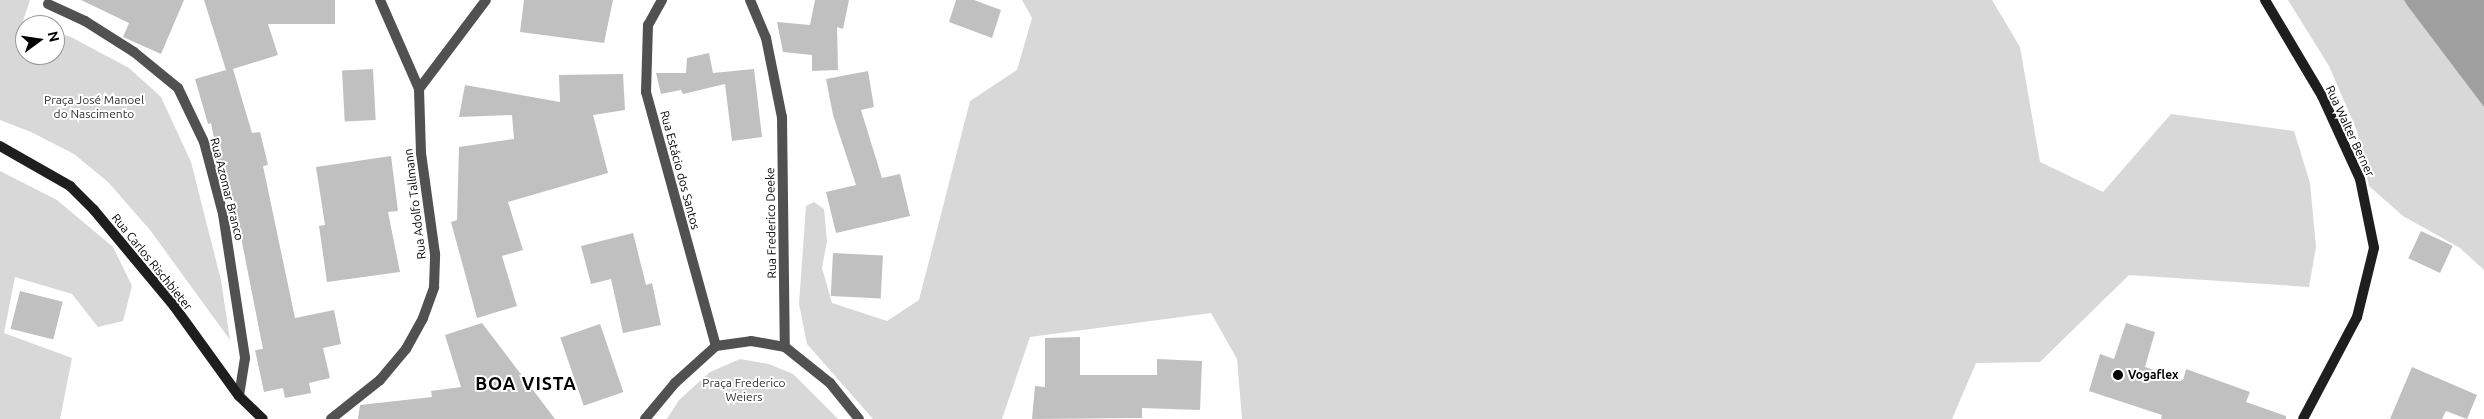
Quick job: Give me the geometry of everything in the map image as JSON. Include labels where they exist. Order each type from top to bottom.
[{"type":"street","points":[[380,0],[419,89],[486,0]]},
{"type":"street","name":"Rua Estácio dos Santos","points":[[662,0],[648,25],[646,92],[716,346]]},
{"type":"street","name":"Rua Frederico Deeke","points":[[750,0],[766,38],[782,116],[785,347]]},
{"type":"street","name":"Rua Walter Berner","points":[[2265,0],[2322,96],[2360,179],[2374,248],[2357,317],[2304,419]]},
{"type":"street","name":"Rua Azomar Branco","points":[[48,4],[86,21],[134,52],[178,88],[204,142],[222,214],[245,358],[239,396]]},
{"type":"street","name":"Rua Adolfo Tallmann","points":[[331,419],[380,380],[406,349],[423,318],[434,287],[435,254],[421,153],[419,89]]},
{"type":"street","name":"Rua Carlos Rischbieter","points":[[0,146],[70,186],[94,210],[174,306],[239,396],[263,419]]},
{"type":"street","points":[[645,419],[675,383],[716,346],[752,341],[785,347],[830,383],[859,419]]},
{"type":"green space","name":"Praça José Manoel do Nascimento","points":[[0,0],[30,0],[25,15],[15,15],[15,65],[65,65],[65,35],[129,68],[161,97],[191,162],[221,280],[230,340],[150,230],[108,182],[74,154],[31,132],[0,120]]},
{"type":"green space","points":[[1022,0],[1992,0],[2020,47],[2040,162],[2103,192],[2171,114],[2294,131],[2310,183],[2316,247],[2309,287],[2129,275],[2040,362],[1976,363],[1952,419],[1242,419],[1237,359],[1211,313],[1030,337],[1002,419],[873,419],[807,344],[799,304],[806,206],[814,202],[824,209],[827,241],[822,268],[832,303],[887,321],[919,300],[970,101],[1017,70],[1032,18]]},
{"type":"green space","points":[[2288,0],[2404,0],[2484,107],[2484,270],[2460,248],[2403,216],[2369,186],[2357,131],[2329,66]]},
{"type":"green space","points":[[0,171],[57,200],[113,247],[132,286],[123,321],[98,327],[72,294],[15,277],[4,333],[72,358],[60,419],[0,419]]},
{"type":"green space","name":"Praça Frederico Weiers","points":[[740,359],[769,364],[793,374],[838,419],[667,419],[679,400],[710,372]]},
{"type":"shaded area","points":[[2404,0],[2484,0],[2484,107],[2407,5]]},
{"type":"building","points":[[81,0],[184,0],[161,54],[123,37],[129,23]]},
{"type":"building","points":[[204,0],[335,0],[335,24],[268,24],[278,55],[233,69],[252,133],[260,132],[268,165],[263,166],[295,318],[334,310],[341,344],[323,348],[330,378],[309,383],[311,393],[285,398],[283,388],[264,392],[255,350],[263,349],[240,232],[227,174],[221,175],[211,123],[208,124],[195,79],[226,70]]},
{"type":"building","points":[[524,0],[613,0],[604,43],[520,32]]},
{"type":"building","points":[[815,0],[849,0],[843,29],[837,27],[838,70],[812,71],[812,55],[783,52],[777,22],[810,25]]},
{"type":"building","points":[[956,0],[974,0],[1001,10],[992,38],[949,22]]},
{"type":"building","points":[[709,53],[713,73],[754,69],[762,137],[732,141],[725,84],[683,94],[681,90],[661,94],[656,73],[686,73],[687,58]]},
{"type":"building","points":[[373,69],[376,120],[345,122],[342,71]]},
{"type":"building","points":[[868,71],[874,107],[861,110],[882,178],[900,174],[910,216],[836,233],[826,192],[856,185],[833,115],[826,79]]},
{"type":"building","points":[[623,74],[625,110],[593,115],[608,173],[508,202],[523,250],[502,256],[517,306],[477,318],[451,222],[457,220],[459,147],[514,139],[512,115],[459,117],[465,85],[560,102],[559,75]]},
{"type":"building","points":[[391,156],[398,211],[388,212],[400,272],[327,282],[319,226],[325,225],[316,167]]},
{"type":"building","points":[[2421,231],[2453,246],[2440,273],[2408,258]]},
{"type":"building","points":[[633,233],[646,285],[652,283],[661,325],[623,333],[611,279],[591,284],[581,246]]},
{"type":"building","points":[[833,253],[883,256],[881,299],[831,296]]},
{"type":"building","points":[[20,291],[63,302],[53,339],[11,329]]},
{"type":"building","points":[[482,323],[555,419],[358,419],[360,405],[432,397],[431,391],[461,387],[445,335]]},
{"type":"building","points":[[2126,323],[2155,332],[2145,367],[2183,380],[2186,369],[2250,392],[2246,402],[2286,416],[2286,419],[2161,419],[2162,415],[2089,391],[2100,354],[2114,359]]},
{"type":"building","points":[[600,324],[623,392],[584,406],[560,338]]},
{"type":"building","points":[[1080,337],[1080,375],[1157,375],[1157,359],[1202,361],[1200,410],[1142,408],[1142,418],[1032,419],[1035,386],[1045,387],[1045,338]]},
{"type":"building","points":[[2412,367],[2477,395],[2467,419],[2446,411],[2442,419],[2390,419]]},
{"type":"place","name":"Vogaflex","points":[[2118,375]]},
{"type":"district","name":"BOA VISTA","points":[[526,383]]}]
